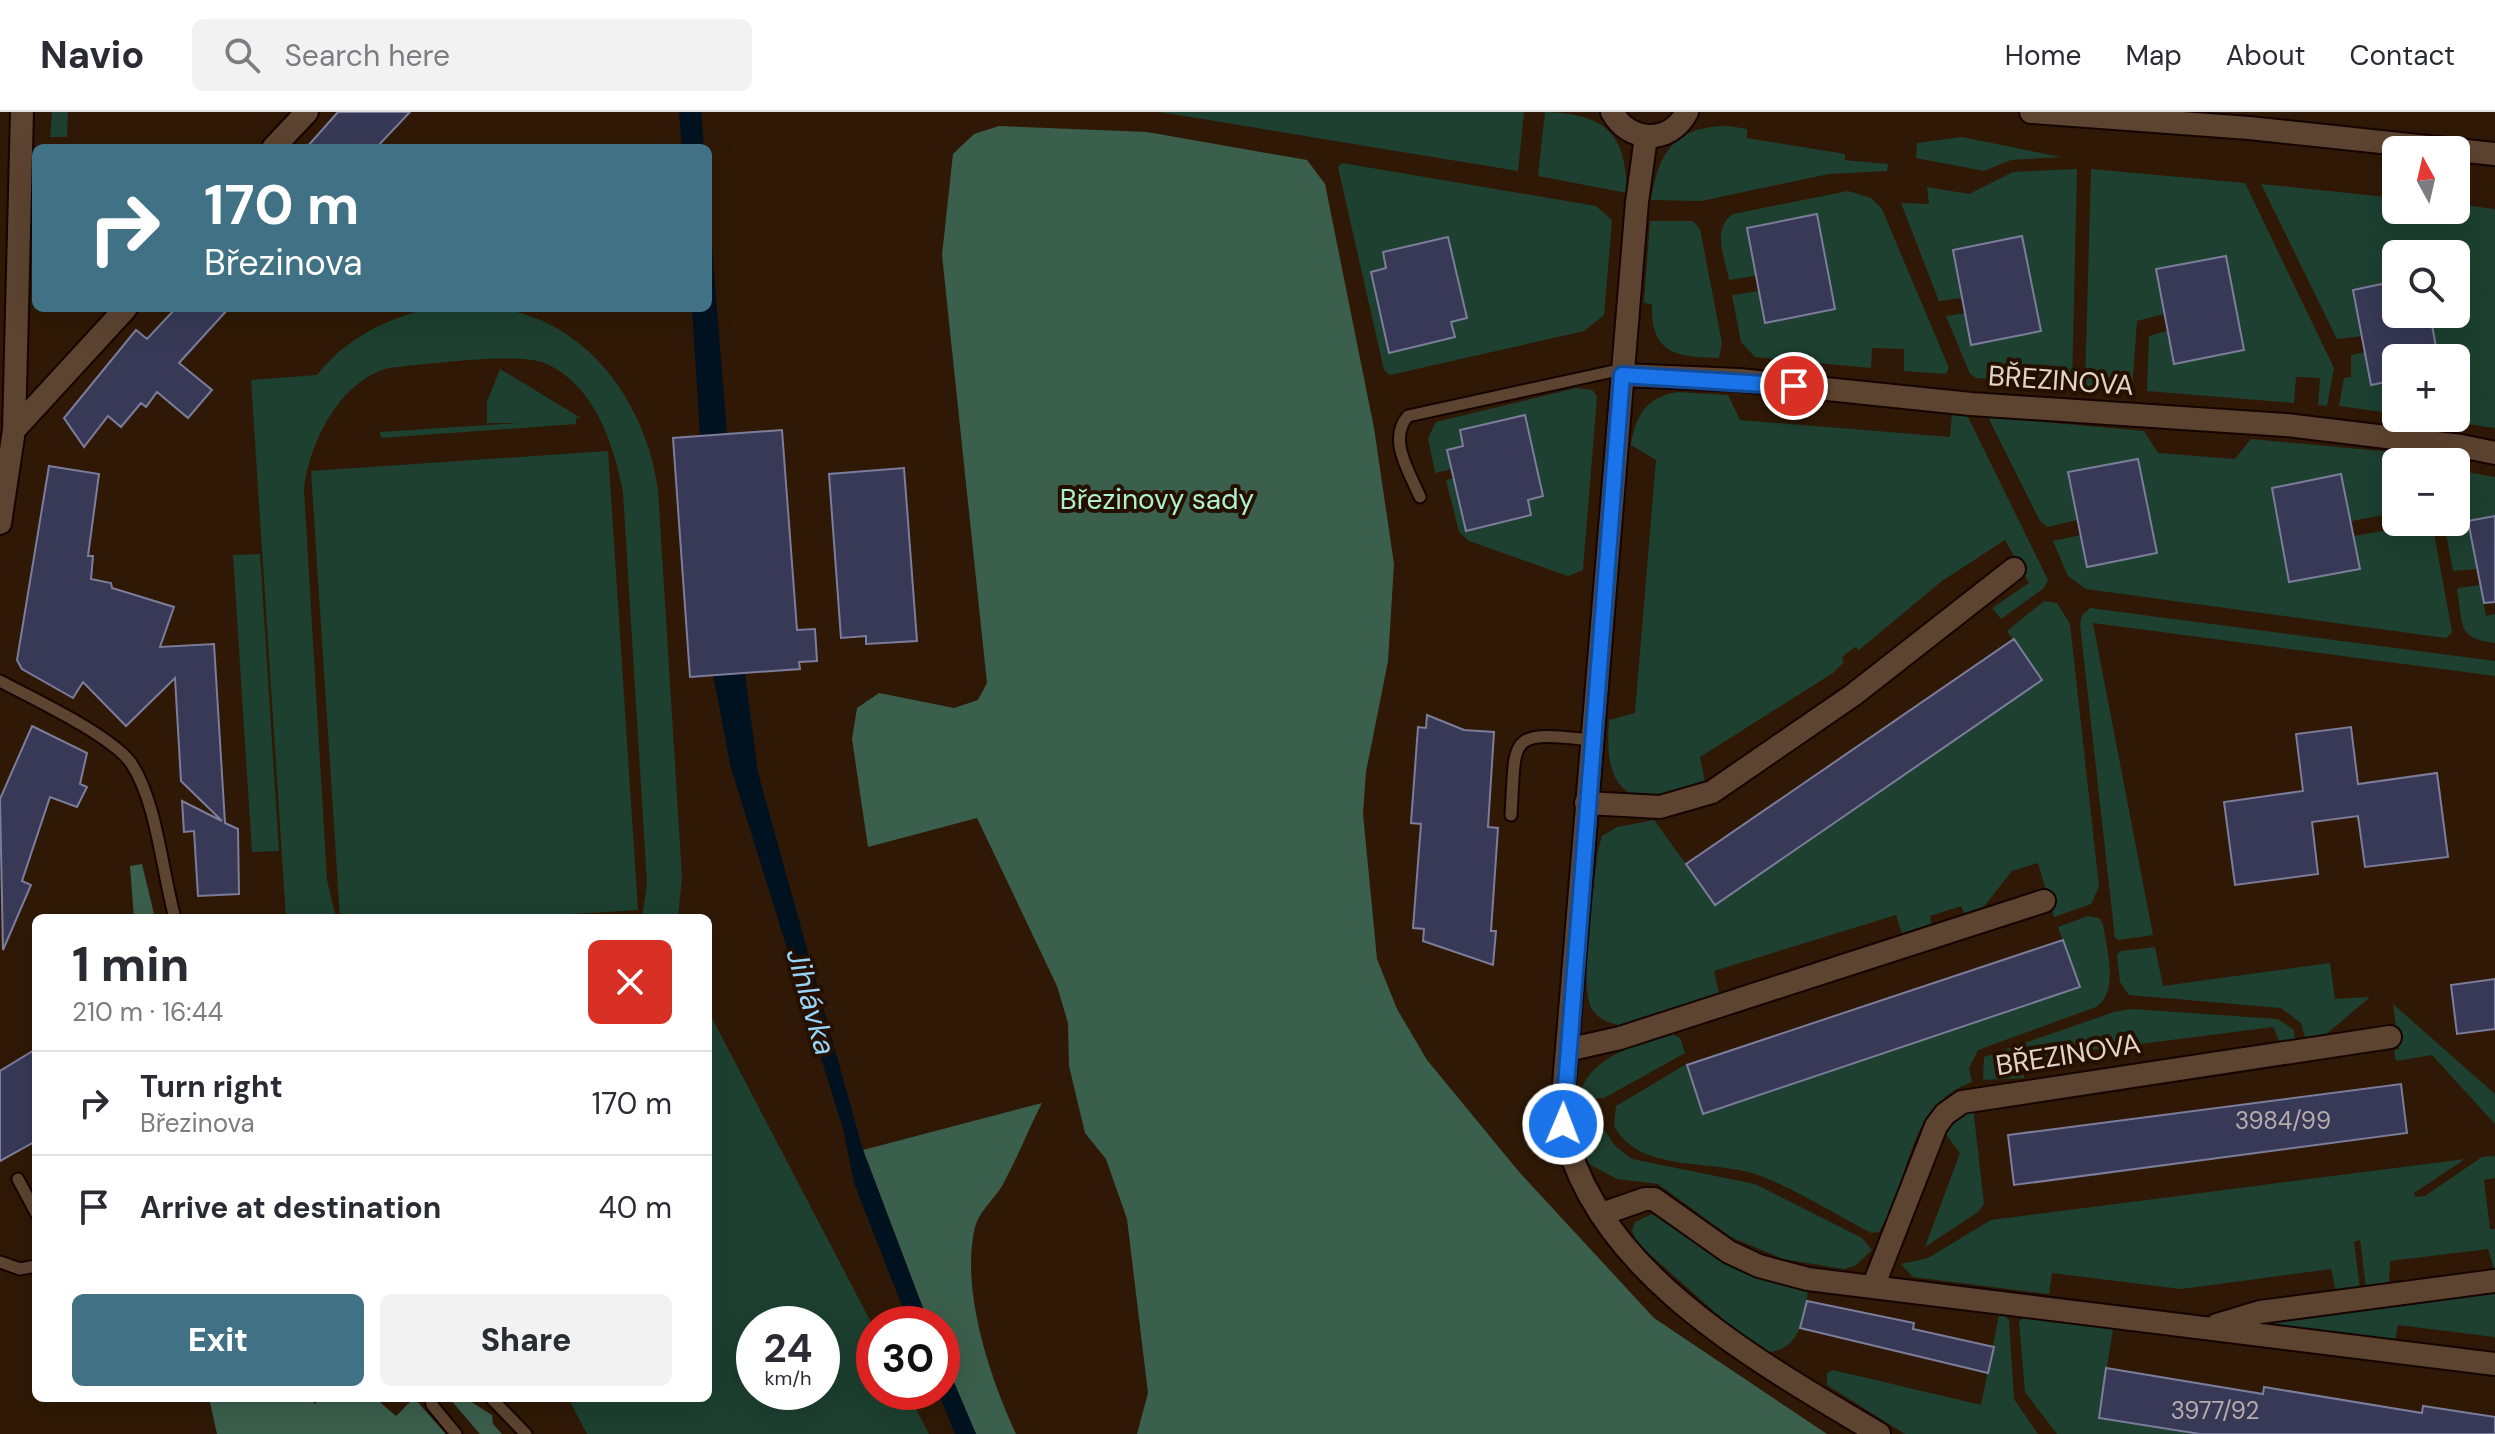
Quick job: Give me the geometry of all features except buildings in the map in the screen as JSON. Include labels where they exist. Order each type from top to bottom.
[{"type":"street","points":[[0,523],[14,430],[7,338],[22,112]]},
{"type":"street","points":[[277,144],[307,112]]},
{"type":"street","points":[[1612,112],[1626,130],[1646,137],[1667,133],[1677,127],[1687,112]]},
{"type":"street","points":[[2031,112],[2234,127],[2495,154]]},
{"type":"street","points":[[1646,137],[1622,372],[1591,740],[1563,1124],[1572,1163],[1602,1214],[1637,1258],[1743,1353],[1879,1434]]},
{"type":"street","points":[[14,430],[122,312]]},
{"type":"street","name":"BŘEZINOVA","points":[[1622,372],[1739,380],[1971,404],[2286,425],[2448,444],[2495,453]]},
{"type":"street","points":[[1586,803],[1660,807],[1712,792],[1853,695],[2014,569]]},
{"type":"street","points":[[1567,1050],[1620,1038],[2044,901]]},
{"type":"street","name":"BŘEZINOVA","points":[[1873,1287],[1936,1126],[1945,1114],[1962,1102],[2390,1037]]},
{"type":"street","points":[[1602,1214],[1645,1199],[1654,1199],[1729,1252],[1759,1266],[1808,1279],[2495,1364]]},
{"type":"street","points":[[2208,1327],[2260,1312],[2495,1281]]},
{"type":"lane","points":[[1420,497],[1401,454],[1399,436],[1408,416],[1622,372]]},
{"type":"lane","points":[[0,681],[106,741],[130,761],[148,807],[174,914]]},
{"type":"lane","points":[[1511,815],[1515,750],[1523,740],[1536,736],[1591,740]]},
{"type":"lane","points":[[18,1179],[32,1205]]},
{"type":"lane","points":[[0,1262],[20,1269],[32,1267]]},
{"type":"lane","points":[[432,1402],[456,1434]]},
{"type":"lane","points":[[495,1402],[526,1434]]},
{"type":"green space","points":[[52,112],[68,112],[67,137],[50,137]]},
{"type":"green space","points":[[1160,112],[1524,112],[1518,171]]},
{"type":"green space","points":[[1545,112],[1583,117],[1608,130],[1622,155],[1627,193],[1538,176]]},
{"type":"green space","name":"Březinovy sady","points":[[999,126],[1147,132],[1307,160],[1325,184],[1374,428],[1394,564],[1388,661],[1366,772],[1363,814],[1377,959],[1397,1009],[1427,1060],[1520,1173],[1654,1318],[1827,1434],[1137,1434],[1148,1393],[1127,1219],[1106,1159],[1085,1133],[1069,1066],[1068,1023],[1057,986],[977,818],[868,847],[852,739],[857,708],[879,693],[954,708],[978,700],[987,683],[942,255],[953,154],[974,134]]},
{"type":"green space","points":[[1710,127],[1747,129],[1747,138],[1845,154],[1845,160],[1888,164],[1887,171],[1829,174],[1701,201],[1651,200],[1665,155],[1682,136]]},
{"type":"green space","points":[[1962,137],[2061,157],[2011,160],[1984,171],[1916,158],[1917,143]]},
{"type":"green space","points":[[1342,163],[1596,206],[1612,220],[1604,315],[1584,331],[1390,375],[1384,370],[1338,167]]},
{"type":"green space","points":[[2077,169],[2072,385],[1976,378],[1970,374],[1946,316],[1965,313],[1962,298],[1939,301],[1901,203],[1929,204],[1927,187],[1969,194],[2013,172]]},
{"type":"green space","points":[[2091,169],[2245,183],[2334,368],[2327,406],[2318,405],[2320,378],[2296,377],[2294,403],[2147,391],[2149,336],[2167,331],[2164,314],[2137,321],[2132,390],[2085,386]]},
{"type":"green space","points":[[2261,184],[2382,197],[2382,224],[2470,224],[2470,206],[2495,209],[2495,428],[2470,424],[2470,344],[2382,344],[2382,412],[2339,406],[2344,378],[2351,377],[2351,355],[2365,352],[2362,336],[2337,339]]},
{"type":"green space","points":[[1848,191],[1871,198],[1882,209],[1949,368],[1946,374],[1904,371],[1904,349],[1872,348],[1871,368],[1755,357],[1741,342],[1732,295],[1759,291],[1755,276],[1729,280],[1721,244],[1726,220],[1733,214]]},
{"type":"green space","points":[[1650,221],[1693,221],[1700,229],[1722,343],[1719,358],[1679,354],[1661,343],[1653,321],[1652,304],[1644,303]]},
{"type":"green space","points":[[416,312],[515,312],[542,321],[568,335],[592,355],[629,403],[643,431],[658,490],[682,877],[678,914],[643,914],[647,883],[623,492],[614,455],[600,419],[578,387],[547,364],[515,359],[388,368],[371,375],[341,400],[312,453],[304,490],[327,880],[335,914],[286,914],[251,380],[317,375],[354,340],[399,317]]},
{"type":"green space","points":[[500,369],[581,418],[576,418],[576,424],[381,438],[380,432],[518,423],[487,423],[487,402]]},
{"type":"green space","points":[[1576,388],[1592,390],[1597,396],[1583,570],[1568,576],[1469,541],[1459,532],[1446,480],[1454,478],[1466,530],[1531,516],[1528,500],[1543,496],[1525,415],[1460,430],[1463,446],[1447,450],[1452,469],[1435,473],[1428,438],[1436,422]]},
{"type":"green space","points":[[1678,392],[1728,395],[1740,420],[1950,437],[1952,414],[1967,415],[2048,580],[2044,588],[2001,619],[1992,608],[2029,583],[2005,540],[1942,581],[1859,650],[1855,647],[1842,657],[1844,662],[1833,673],[1700,757],[1705,782],[1702,789],[1659,798],[1632,794],[1616,779],[1612,768],[1608,744],[1609,720],[1635,713],[1656,460],[1631,445],[1644,409],[1658,398]]},
{"type":"green space","points":[[1988,417],[2144,431],[2158,453],[2235,459],[2251,439],[2382,451],[2382,515],[2351,521],[2354,536],[2382,531],[2382,536],[2435,536],[2452,632],[2446,638],[2086,589],[2068,576],[2053,541],[2081,535],[2087,567],[2157,553],[2138,459],[2069,472],[2078,520],[2047,527],[2040,521]]},
{"type":"green space","points":[[608,451],[638,910],[574,914],[340,914],[311,471]]},
{"type":"green space","points":[[2470,473],[2495,477],[2495,516],[2470,521]]},
{"type":"green space","points":[[2470,532],[2477,569],[2453,571],[2447,536],[2470,536]]},
{"type":"green space","points":[[260,554],[279,851],[252,852],[233,555]]},
{"type":"green space","points":[[2480,585],[2486,616],[2495,614],[2495,643],[2474,638],[2462,622],[2458,588]]},
{"type":"green space","points":[[2044,601],[2057,603],[2070,624],[2099,887],[2091,904],[2054,917],[2038,863],[2012,871],[1982,909],[1965,915],[1961,906],[1930,916],[1932,927],[1903,937],[1896,915],[1714,971],[1720,998],[1630,1027],[1609,1022],[1595,1013],[1588,997],[1587,957],[1602,836],[1617,827],[1654,820],[1715,904],[2041,680],[2007,631]]},
{"type":"green space","points":[[2090,608],[2495,661],[2495,676],[2093,623],[2153,935],[2119,940],[2115,938],[2080,624],[2082,615]]},
{"type":"green space","points":[[142,864],[154,914],[134,914],[130,866]]},
{"type":"green space","points":[[2088,916],[2099,918],[2103,924],[2110,980],[2103,1000],[2096,1007],[1978,1050],[1969,1068],[1972,1082],[1950,1093],[1922,1127],[1890,1212],[1879,1232],[1871,1233],[1761,1176],[1660,1159],[1642,1152],[1626,1141],[1614,1126],[1616,1106],[1688,1063],[1703,1114],[2079,986],[2058,927]]},
{"type":"green space","points":[[2155,947],[2163,986],[2330,963],[2335,999],[2370,997],[2317,1042],[2307,1044],[2301,1023],[2281,1008],[2129,995],[2120,982],[2117,955],[2121,951]]},
{"type":"green space","points":[[2393,1004],[2495,1094],[2495,1124],[2432,1055],[2396,1061],[2394,1050],[2399,1049]]},
{"type":"green space","points":[[2132,1009],[2278,1019],[2294,1030],[2296,1045],[2282,1047],[2273,1027],[2015,1060],[2016,1075],[2024,1075],[2024,1078],[1983,1080],[1984,1057],[2114,1012]]},
{"type":"green space","points":[[712,1018],[863,1306],[856,1306],[856,1410],[916,1410],[929,1434],[587,1434],[570,1402],[712,1402]]},
{"type":"green space","points":[[1670,1033],[1680,1038],[1685,1053],[1604,1098],[1577,1100],[1591,1073],[1602,1063],[1627,1048]]},
{"type":"green space","points":[[1042,1103],[1002,1186],[977,1221],[971,1251],[971,1278],[980,1333],[1016,1434],[976,1434],[960,1397],[960,1306],[922,1306],[863,1150]]},
{"type":"green space","points":[[1973,1107],[1984,1204],[1978,1212],[1925,1247],[1960,1153],[1944,1132]]},
{"type":"green space","points":[[1575,1109],[1592,1111],[1615,1146],[1632,1159],[1755,1184],[1862,1238],[1872,1250],[1855,1266],[1844,1269],[1783,1259],[1731,1237],[1658,1184],[1617,1179],[1589,1164],[1578,1135]]},
{"type":"green space","points":[[2495,1156],[2495,1178],[2484,1180],[2490,1229],[2495,1229],[2495,1272],[2488,1249],[2390,1261],[2389,1286],[2366,1288],[2360,1240],[2354,1242],[2360,1289],[2336,1291],[2331,1269],[2181,1289],[2052,1273],[2049,1294],[1913,1277],[1901,1264],[1928,1258],[1991,1220],[2465,1159],[2414,1193],[2415,1197],[2425,1196],[2482,1157]]},
{"type":"green space","points":[[1652,1214],[1729,1266],[1777,1284],[1808,1290],[1800,1329],[1789,1344],[1770,1352],[1745,1339],[1637,1243],[1632,1230],[1635,1222]]},
{"type":"green space","points":[[2495,1290],[2495,1337],[2398,1325],[2394,1345],[2261,1325],[2262,1322]]},
{"type":"green space","points":[[1999,1315],[2005,1315],[2009,1321],[2014,1399],[2038,1434],[1905,1434],[1827,1385],[1827,1373],[1833,1370],[1981,1405]]},
{"type":"green space","points":[[2024,1317],[2113,1329],[2099,1418],[2200,1434],[2057,1434],[2025,1392],[2019,1322]]},
{"type":"green space","points":[[210,1402],[380,1402],[396,1416],[410,1402],[418,1402],[446,1434],[217,1434]]},
{"type":"green space","points":[[452,1402],[471,1402],[492,1415],[493,1424],[502,1434],[480,1434]]},
{"type":"water","points":[[679,112],[701,112],[704,144],[682,144]]},
{"type":"water","points":[[712,248],[727,434],[700,436],[692,312],[712,312]]},
{"type":"water","name":"Jihlávka","points":[[745,673],[758,773],[863,1150],[922,1306],[902,1306],[854,1183],[843,1129],[731,768],[713,675]]},
{"type":"water","points":[[960,1396],[976,1434],[955,1434],[945,1410],[960,1410]]},
{"type":"route","points":[[1563,1124],[1622,375],[1739,380],[1794,386]]}]
